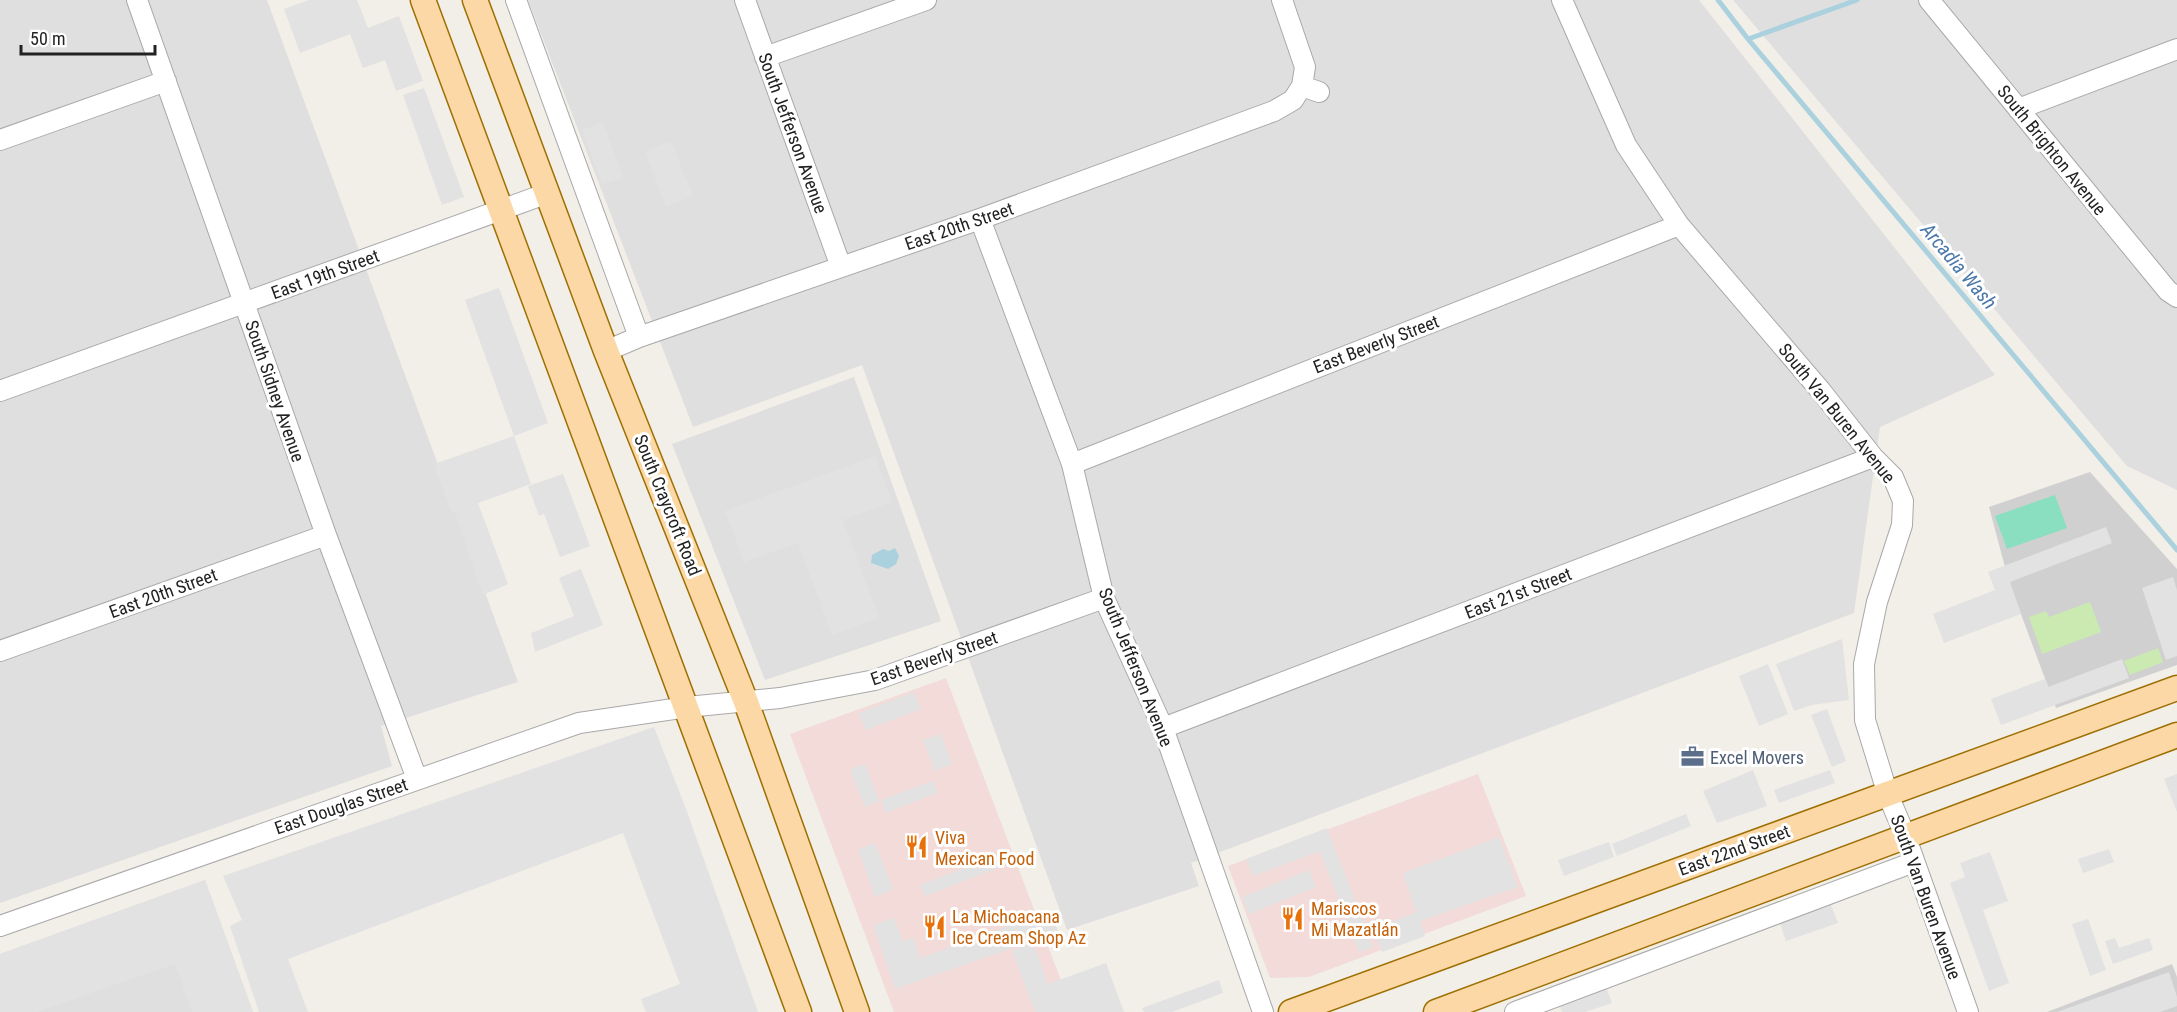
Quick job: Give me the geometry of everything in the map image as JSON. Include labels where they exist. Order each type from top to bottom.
[{"type":"main road","points":[[423,0],[800,1012]]},
{"type":"main road","name":"South Craycroft Road","points":[[475,0],[606,351],[746,702],[857,1012]]},
{"type":"main road","name":"East 22nd Street","points":[[1291,1012],[2177,688]]},
{"type":"main road","points":[[1436,1012],[2177,735]]},
{"type":"street","name":"South Sidney Avenue","points":[[137,0],[326,535],[417,779]]},
{"type":"street","points":[[516,0],[639,337]]},
{"type":"street","name":"South Jefferson Avenue","points":[[745,0],[841,267]]},
{"type":"street","points":[[765,57],[926,0]]},
{"type":"street","name":"East 20th Street","points":[[606,351],[639,337],[980,219],[1274,111],[1311,89],[1282,0]]},
{"type":"street","name":"South Van Buren Avenue","points":[[1562,0],[1626,145],[1679,225],[1821,391],[1873,457],[1893,477],[1903,501],[1902,525],[1877,602],[1867,650],[1863,679],[1865,720],[1888,795],[1905,835],[1968,1012]]},
{"type":"street","name":"South Brighton Avenue","points":[[1929,0],[2168,291],[2177,297]]},
{"type":"street","points":[[2018,109],[2177,49]]},
{"type":"street","points":[[0,140],[166,81]]},
{"type":"street","name":"East 19th Street","points":[[0,391],[548,193]]},
{"type":"street","name":"South Jefferson Avenue","points":[[980,219],[1072,464],[1104,598],[1163,728],[1263,1012]]},
{"type":"street","name":"East Beverly Street","points":[[1072,464],[1679,225]]},
{"type":"street","name":"East 21st Street","points":[[1163,728],[1873,457]]},
{"type":"street","name":"East 20th Street","points":[[0,651],[326,535]]},
{"type":"street","name":"East Beverly Street","points":[[687,707],[746,702],[875,680],[1104,598]]},
{"type":"street","name":"East Douglas Street","points":[[0,926],[579,723],[687,707]]},
{"type":"street","points":[[1515,1012],[1914,862]]},
{"type":"shaded area","points":[[0,0],[267,0],[518,682],[381,726],[392,766],[0,903]]},
{"type":"shaded area","points":[[309,0],[357,0],[368,28],[399,16],[423,81],[396,91],[385,60],[363,68],[350,34],[300,53],[284,9]]},
{"type":"shaded area","points":[[528,0],[1699,0],[1995,375],[1880,427],[1854,613],[1191,863],[1199,886],[1067,930],[862,365],[693,427]]},
{"type":"shaded area","points":[[1733,0],[2177,0],[2177,490],[2127,466]]},
{"type":"shaded area","points":[[424,88],[464,197],[442,205],[403,95]]},
{"type":"shaded area","points":[[603,122],[623,178],[602,185],[582,130]]},
{"type":"shaded area","points":[[671,141],[693,196],[666,207],[645,152]]},
{"type":"shaded area","points":[[499,288],[548,423],[514,436],[465,300]]},
{"type":"shaded area","points":[[854,377],[941,621],[765,680],[672,444]]},
{"type":"shaded area","points":[[514,436],[531,484],[478,503],[508,584],[483,595],[455,512],[452,513],[434,464]]},
{"type":"shaded area","points":[[875,456],[892,502],[843,520],[879,618],[832,635],[798,543],[744,562],[725,511]]},
{"type":"shaded area","points":[[2090,472],[2177,569],[2177,665],[2056,708],[2009,582],[1989,507]]},
{"type":"shaded area","points":[[563,474],[590,546],[560,557],[544,514],[539,516],[528,486]]},
{"type":"shaded area","points":[[2106,527],[2112,543],[2010,582],[2021,614],[1944,643],[1933,614],[1995,590],[1988,572]]},
{"type":"shaded area","points":[[581,569],[603,625],[535,652],[531,633],[574,616],[559,578]]},
{"type":"shaded area","points":[[2173,577],[2177,590],[2177,656],[2166,660],[2142,588]]},
{"type":"shaded area","points":[[1842,639],[1849,700],[1811,705],[1794,711],[1776,664]]},
{"type":"shaded area","points":[[2122,659],[2129,678],[2001,725],[1991,699],[2045,679],[2048,687]]},
{"type":"shaded area","points":[[1768,664],[1788,714],[1759,726],[1739,676]]},
{"type":"shaded area","points":[[946,678],[1073,1012],[894,1012],[790,734]]},
{"type":"shaded area","points":[[914,692],[921,709],[866,730],[859,713]]},
{"type":"shaded area","points":[[1827,709],[1846,761],[1832,767],[1811,715]]},
{"type":"shaded area","points":[[654,727],[686,809],[758,1012],[646,1012],[641,999],[680,984],[623,833],[288,959],[308,1012],[259,1012],[230,926],[242,920],[223,876]]},
{"type":"shaded area","points":[[941,734],[952,764],[935,771],[923,740]]},
{"type":"shaded area","points":[[865,764],[879,801],[865,807],[850,769]]},
{"type":"shaded area","points":[[1753,770],[1767,806],[1717,823],[1703,791]]},
{"type":"shaded area","points":[[1830,770],[1835,783],[1779,803],[1774,790]]},
{"type":"shaded area","points":[[1478,774],[1526,896],[1309,977],[1270,978],[1228,866]]},
{"type":"shaded area","points":[[2177,774],[2177,812],[2164,779]]},
{"type":"shaded area","points":[[933,781],[938,793],[885,813],[881,800]]},
{"type":"shaded area","points":[[1686,814],[1691,826],[1617,856],[1612,844]]},
{"type":"shaded area","points":[[1327,828],[1373,947],[1359,952],[1320,851],[1253,876],[1246,859]]},
{"type":"shaded area","points":[[1499,837],[1518,887],[1420,921],[1425,936],[1382,952],[1373,929],[1416,912],[1403,873]]},
{"type":"shaded area","points":[[1609,842],[1614,857],[1564,876],[1558,860]]},
{"type":"shaded area","points":[[875,843],[893,889],[875,897],[858,849]]},
{"type":"shaded area","points":[[2109,849],[2114,862],[2083,873],[2078,859]]},
{"type":"shaded area","points":[[1990,852],[2008,901],[1983,910],[2009,983],[1989,991],[1950,883],[1965,877],[1960,863]]},
{"type":"shaded area","points":[[1003,853],[1008,864],[925,896],[920,885]]},
{"type":"shaded area","points":[[1309,870],[1316,887],[1249,914],[1242,897]]},
{"type":"shaded area","points":[[205,880],[253,1012],[0,1012],[0,954]]},
{"type":"shaded area","points":[[205,880],[253,1012],[192,1012],[175,964],[36,1012],[0,1012],[0,954]]},
{"type":"shaded area","points":[[1831,905],[1838,923],[1786,941],[1780,923]]},
{"type":"shaded area","points":[[1051,911],[1058,932],[895,989],[873,925],[894,918],[903,942],[913,937],[920,958]]},
{"type":"shaded area","points":[[2088,919],[2106,970],[2090,976],[2072,924]]},
{"type":"shaded area","points":[[2115,938],[2119,948],[2149,938],[2153,950],[2113,964],[2105,941]]},
{"type":"shaded area","points":[[1033,942],[1048,984],[1106,963],[1124,1012],[1035,1012],[1012,950]]},
{"type":"shaded area","points":[[2172,964],[2177,977],[2177,1012],[2047,1012]]},
{"type":"shaded area","points":[[2169,972],[2177,997],[2177,1006],[2160,1012],[2057,1012]]},
{"type":"shaded area","points":[[1219,980],[1223,993],[1172,1012],[1144,1012],[1142,1008]]},
{"type":"shaded area","points":[[1606,987],[1612,1003],[1585,1012],[1562,1012],[1559,1004]]},
{"type":"green space","points":[[2055,495],[2067,528],[2007,549],[1995,516]]},
{"type":"green space","points":[[2090,602],[2101,632],[2042,654],[2029,617],[2046,611],[2049,617]]},
{"type":"green space","points":[[2158,648],[2163,662],[2130,675],[2124,661]]},
{"type":"water","points":[[895,548],[899,556],[896,564],[888,569],[871,563],[872,555],[883,549],[889,551]]},
{"type":"waterway","name":"Arcadia Wash","points":[[1718,0],[1748,39],[2177,550]]},
{"type":"waterway","points":[[1748,39],[1857,0]]},
{"type":"place","name":"Excel Movers","points":[[1692,757]]},
{"type":"place","name":"Viva Mexican Food","points":[[917,847]]},
{"type":"place","name":"Mariscos Mi Mazatlán","points":[[1293,918]]},
{"type":"place","name":"La Michoacana Ice Cream Shop Az","points":[[934,926]]}]
